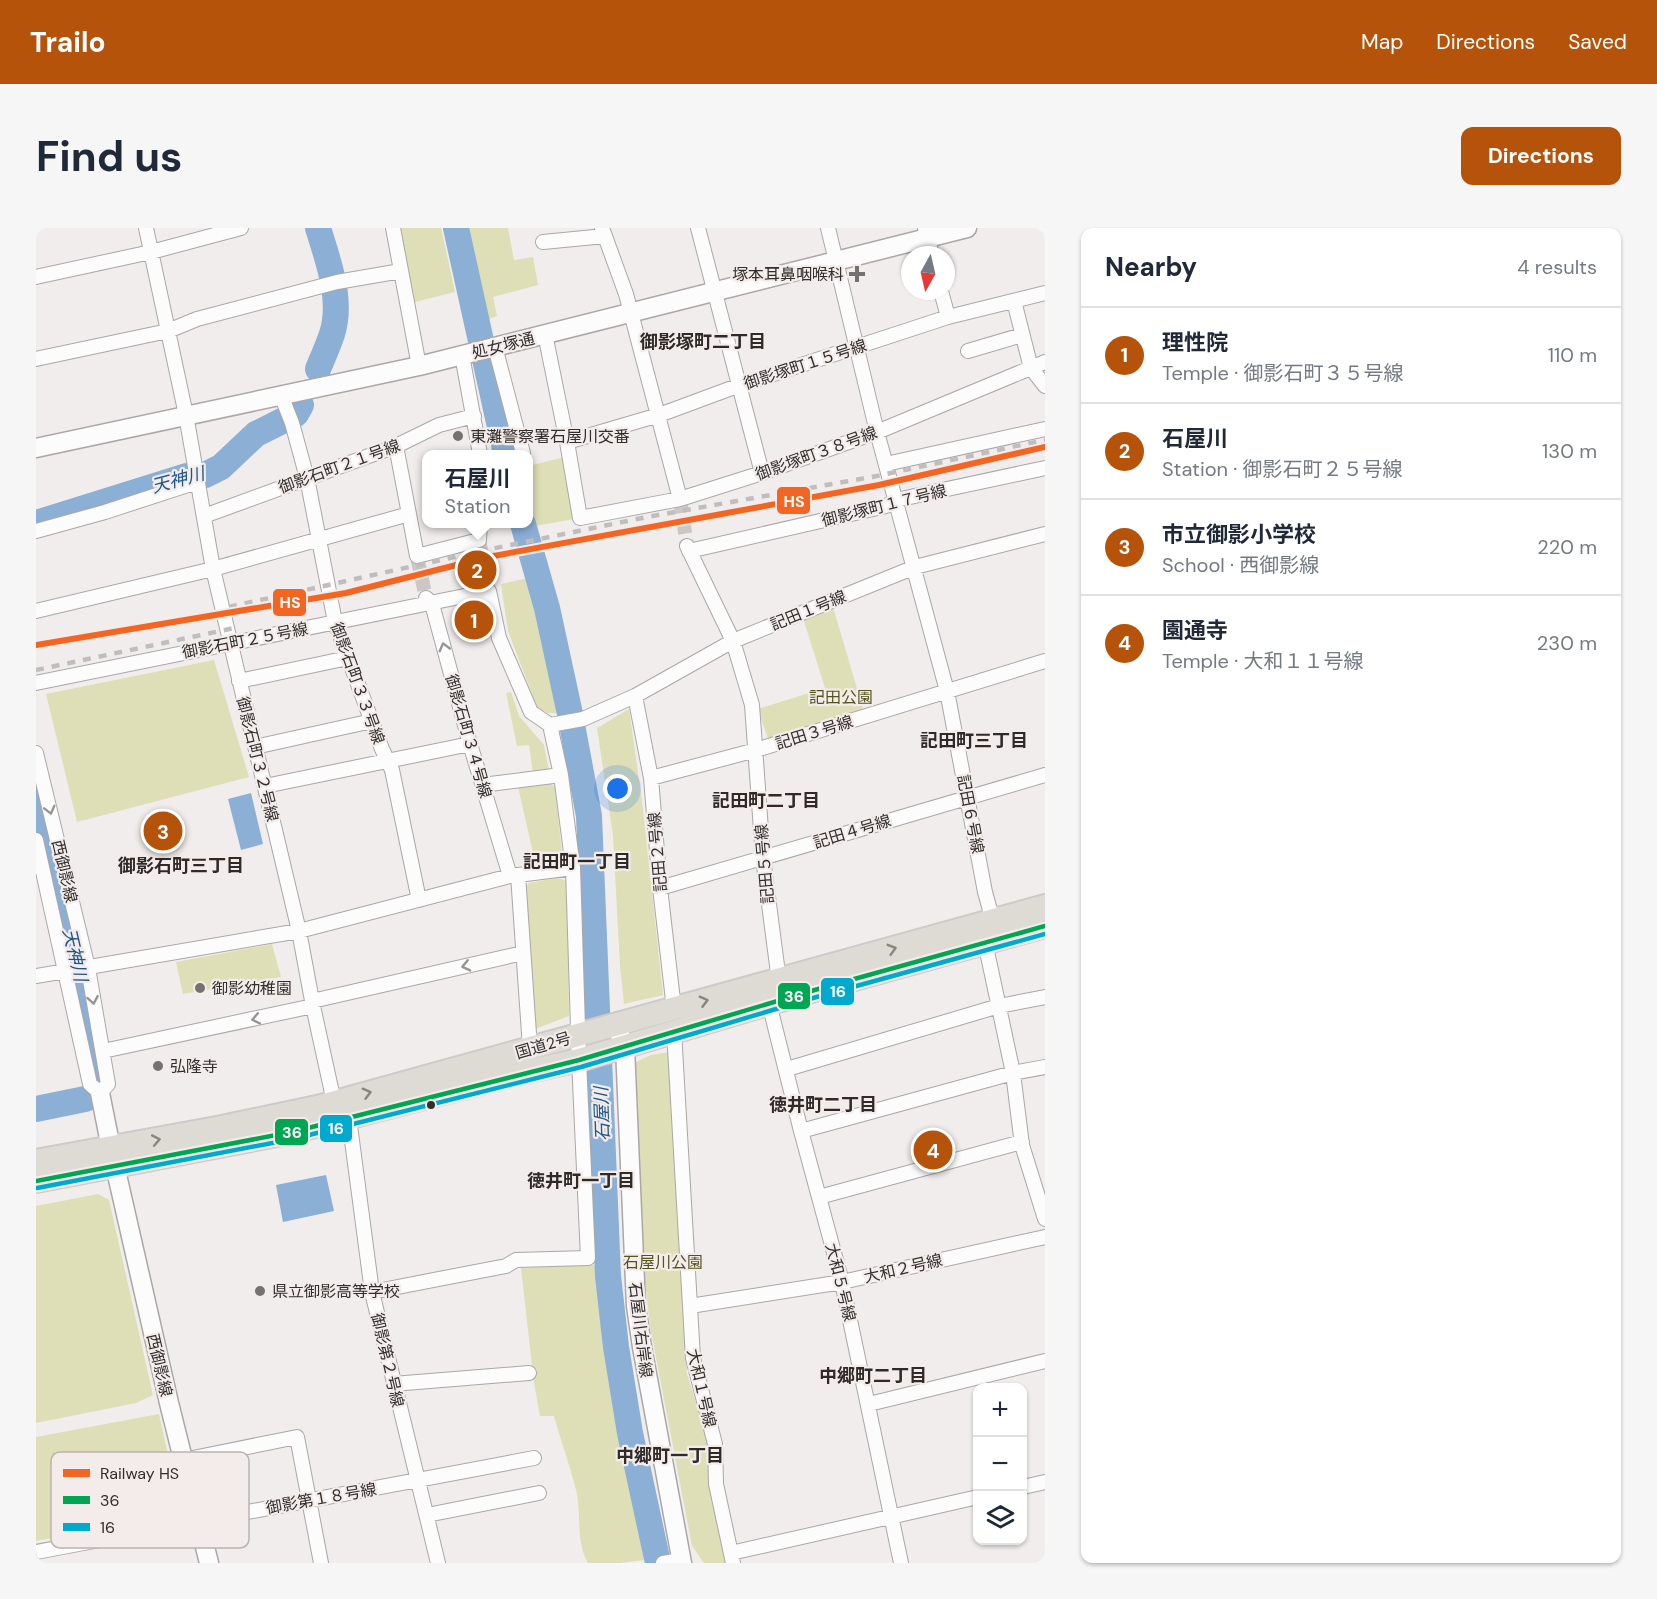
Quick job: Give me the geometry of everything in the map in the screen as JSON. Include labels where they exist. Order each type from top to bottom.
[{"type":"highway","name":"国道2号","points":[[341,1110],[530,1048],[1045,906]]},
{"type":"highway","name":"国道2号","points":[[36,1181],[113,1157],[247,1122],[341,1110],[600,1054],[769,1003],[1045,926]]},
{"type":"highway","name":"国道2号","points":[[36,1161],[113,1157]]},
{"type":"street","name":"御影石町３２号線","points":[[146,228],[186,415],[213,570],[299,931],[312,1004],[341,1110]]},
{"type":"street","points":[[36,278],[151,252],[241,228]]},
{"type":"street","points":[[393,228],[419,366]]},
{"type":"street","points":[[698,228],[762,473]]},
{"type":"street","name":"記田６号線","points":[[828,228],[877,432],[947,691],[985,892],[993,921]]},
{"type":"street","name":"処女塚通","points":[[36,448],[186,415],[287,409],[419,366],[836,261],[929,240],[967,228]]},
{"type":"street","points":[[543,242],[604,232],[626,294],[680,499]]},
{"type":"street","points":[[36,359],[168,331],[197,319],[332,284],[401,271]]},
{"type":"street","name":"御影塚町１５号線","points":[[567,442],[658,415],[740,385],[948,317],[1045,293]]},
{"type":"street","points":[[943,300],[948,317]]},
{"type":"street","points":[[1014,301],[1031,368],[1045,386]]},
{"type":"street","points":[[545,334],[567,442]]},
{"type":"street","points":[[968,351],[1023,335]]},
{"type":"street","points":[[493,348],[522,450]]},
{"type":"street","points":[[467,354],[479,450]]},
{"type":"street","name":"御影塚町３８号線","points":[[567,442],[580,518],[680,499],[762,473],[877,432],[1045,362]]},
{"type":"street","name":"御影石町３３号線","points":[[287,409],[307,478],[335,622],[392,770],[418,900]]},
{"type":"street","name":"御影石町２１号線","points":[[204,516],[396,446],[440,425],[474,416]]},
{"type":"street","points":[[886,464],[1045,429]]},
{"type":"street","points":[[396,446],[417,556],[479,540],[480,528]]},
{"type":"street","name":"御影塚町１７号線","points":[[688,549],[886,506],[896,500],[1045,468]]},
{"type":"street","points":[[36,531],[105,512],[196,478]]},
{"type":"street","points":[[36,611],[213,570],[409,514]]},
{"type":"street","name":"記田１号線","points":[[555,724],[583,719],[635,696],[733,641],[915,567],[1045,534]]},
{"type":"street","name":"記田５号線","points":[[688,549],[733,641],[752,705],[763,858],[779,981]]},
{"type":"street","name":"御影石町２５号線","points":[[36,683],[429,601],[489,591],[500,638],[531,712],[555,724]]},
{"type":"street","name":"御影石町３４号線","points":[[429,601],[482,785],[514,875],[524,953],[530,1048]]},
{"type":"street","points":[[239,681],[348,658]]},
{"type":"street","name":"記田３号線","points":[[651,778],[756,750],[1045,661]]},
{"type":"street","name":"記田２号線","points":[[635,696],[651,778],[660,888],[674,1009]]},
{"type":"street","points":[[255,747],[372,721]]},
{"type":"street","points":[[372,1292],[506,1266],[516,1260],[588,1258],[600,1054],[555,724]]},
{"type":"street","points":[[265,786],[470,744]]},
{"type":"street","name":"西御影線","points":[[36,753],[77,969],[90,1084],[100,1093],[181,1452]]},
{"type":"street","points":[[482,785],[561,775]]},
{"type":"street","name":"記田４号線","points":[[660,888],[1045,775]]},
{"type":"street","name":"西御影線","points":[[36,840],[103,1051],[108,1084],[100,1093]]},
{"type":"street","points":[[36,976],[299,931],[514,875],[573,868]]},
{"type":"street","points":[[985,942],[1013,1073],[1022,1142],[1045,1219]]},
{"type":"street","points":[[103,1051],[524,953]]},
{"type":"street","points":[[787,1069],[999,1006],[1045,997]]},
{"type":"street","name":"大和５号線","points":[[769,1003],[842,1282],[901,1563]]},
{"type":"street","name":"石屋川右岸線","points":[[597,1030],[673,1562]]},
{"type":"street","name":"大和１号線","points":[[674,1031],[693,1358],[715,1444],[716,1484],[732,1558]]},
{"type":"street","points":[[801,1131],[1013,1073],[1045,1067]]},
{"type":"street","name":"御影第２号線","points":[[341,1110],[372,1292],[438,1563]]},
{"type":"street","points":[[819,1197],[1022,1142]]},
{"type":"street","name":"大和２号線","points":[[690,1306],[842,1282],[1045,1237]]},
{"type":"street","points":[[977,1383],[1045,1361]]},
{"type":"street","points":[[393,1384],[529,1373]]},
{"type":"street","points":[[869,1404],[973,1384]]},
{"type":"street","points":[[223,1452],[297,1437],[321,1563]]},
{"type":"street","name":"御影第１８号線","points":[[249,1511],[534,1458]]},
{"type":"street","points":[[1027,1486],[1045,1482]]},
{"type":"street","points":[[427,1515],[539,1493]]},
{"type":"street","points":[[732,1558],[973,1498]]},
{"type":"street","name":"御影第１８号線","points":[[36,1552],[57,1548]]},
{"type":"street","name":"西御影線","points":[[205,1548],[209,1563]]},
{"type":"green space","points":[[400,228],[441,228],[455,292],[415,302]]},
{"type":"green space","points":[[467,228],[508,228],[514,260],[533,257],[538,285],[493,297],[497,316],[486,320]]},
{"type":"green space","points":[[565,457],[574,519],[535,526],[533,465]]},
{"type":"green space","points":[[528,578],[557,713],[548,713],[537,707],[508,631],[501,584]]},
{"type":"green space","name":"記田公園","points":[[833,607],[863,709],[768,739],[758,709],[825,688],[803,618]]},
{"type":"green space","points":[[214,660],[249,777],[77,822],[46,694]]},
{"type":"green space","points":[[511,692],[519,716],[544,745],[549,771],[533,773],[529,745],[517,746],[506,693]]},
{"type":"green space","points":[[629,709],[642,801],[663,995],[624,1004],[613,835],[597,728]]},
{"type":"green space","points":[[550,783],[555,787],[563,864],[536,866],[518,787]]},
{"type":"green space","points":[[557,878],[567,881],[569,1016],[535,1029],[522,892],[529,883]]},
{"type":"green space","points":[[272,944],[281,977],[183,994],[176,962]]},
{"type":"green space","name":"石屋川公園","points":[[670,1052],[687,1374],[708,1441],[708,1476],[726,1563],[704,1563],[692,1546],[650,1326],[643,1262],[636,1062],[651,1055]]},
{"type":"green space","points":[[98,1194],[109,1200],[153,1395],[136,1403],[36,1423],[36,1206]]},
{"type":"green space","points":[[595,1265],[607,1360],[644,1560],[620,1563],[588,1563],[584,1555],[580,1538],[577,1494],[554,1416],[540,1416],[521,1268]]},
{"type":"green space","points":[[159,1414],[167,1452],[51,1452],[51,1538],[36,1541],[36,1437]]},
{"type":"water","points":[[251,793],[263,844],[241,850],[228,799]]},
{"type":"water","points":[[326,1175],[334,1211],[283,1222],[276,1185]]},
{"type":"waterway","name":"天神川","points":[[318,228],[333,280],[336,307],[332,334],[318,369]]},
{"type":"waterway","name":"石屋川","points":[[456,228],[505,450]]},
{"type":"waterway","name":"天神川","points":[[36,523],[187,476],[205,475],[221,467],[256,434],[296,414],[301,405]]},
{"type":"waterway","name":"石屋川","points":[[524,528],[547,608],[589,816],[608,1276],[616,1347],[630,1433],[658,1563]]},
{"type":"waterway","name":"天神川","points":[[36,797],[81,975],[99,1080]]},
{"type":"waterway","name":"天神川","points":[[36,1109],[85,1099]]},
{"type":"tunnel","points":[[680,499],[687,546]]},
{"type":"tunnel","points":[[479,540],[489,591]]},
{"type":"tunnel","points":[[417,556],[426,598]]},
{"type":"railway","points":[[229,607],[647,517],[877,476],[1045,440]]},
{"type":"railway","points":[[36,670],[239,627]]},
{"type":"rail line","name":"HS","points":[[36,645],[346,593],[488,557],[879,485],[1045,447]]},
{"type":"transit line","name":"36","points":[[36,1181],[292,1132],[579,1060],[811,991],[1045,926]]},
{"type":"transit line","name":"16","points":[[37,1188],[293,1139],[581,1067],[813,998],[1045,934]]},
{"type":"place","name":"塚本耳鼻咽喉科","points":[[857,274]]},
{"type":"place","name":"東灘警察署石屋川交番","points":[[458,436]]},
{"type":"place","name":"石屋川","points":[[477,570]]},
{"type":"place","name":"理性院","points":[[474,620]]},
{"type":"place","name":"市立御影小学校","points":[[163,831]]},
{"type":"place","name":"御影幼稚園","points":[[200,988]]},
{"type":"place","name":"弘隆寺","points":[[158,1066]]},
{"type":"place","name":"園通寺","points":[[933,1150]]},
{"type":"place","name":"県立御影高等学校","points":[[260,1291]]},
{"type":"district","name":"御影塚町二丁目","points":[[703,342]]},
{"type":"district","name":"記田町三丁目","points":[[974,741]]},
{"type":"district","name":"記田町二丁目","points":[[766,801]]},
{"type":"district","name":"記田町一丁目","points":[[577,862]]},
{"type":"district","name":"御影石町三丁目","points":[[181,866]]},
{"type":"district","name":"徳井町二丁目","points":[[823,1105]]},
{"type":"district","name":"徳井町一丁目","points":[[581,1181]]},
{"type":"district","name":"中郷町二丁目","points":[[873,1376]]},
{"type":"district","name":"中郷町一丁目","points":[[670,1456]]}]
